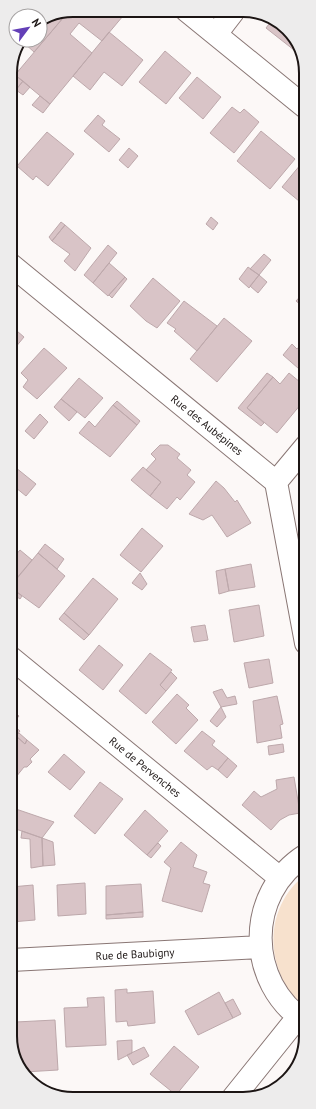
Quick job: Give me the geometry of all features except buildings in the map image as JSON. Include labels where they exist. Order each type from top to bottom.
[{"type":"street","points":[[195,17],[299,102]]},
{"type":"street","points":[[216,34],[229,17]]},
{"type":"street","name":"Rue des Aubépines","points":[[17,270],[276,482]]},
{"type":"street","points":[[299,454],[276,482],[299,605]]},
{"type":"street","name":"Rue de Pervenches","points":[[17,663],[280,878]]},
{"type":"street","points":[[299,860],[288,869],[270,893],[264,908],[260,928],[262,962],[270,983],[282,1001],[299,1016]]},
{"type":"street","name":"Rue de Baubigny","points":[[17,960],[260,947]]},
{"type":"street","points":[[238,1092],[299,1022]]},
{"type":"shaded area","points":[[299,881],[299,1002],[292,994],[282,978],[276,960],[273,941],[275,923],[281,905],[291,888]]}]
